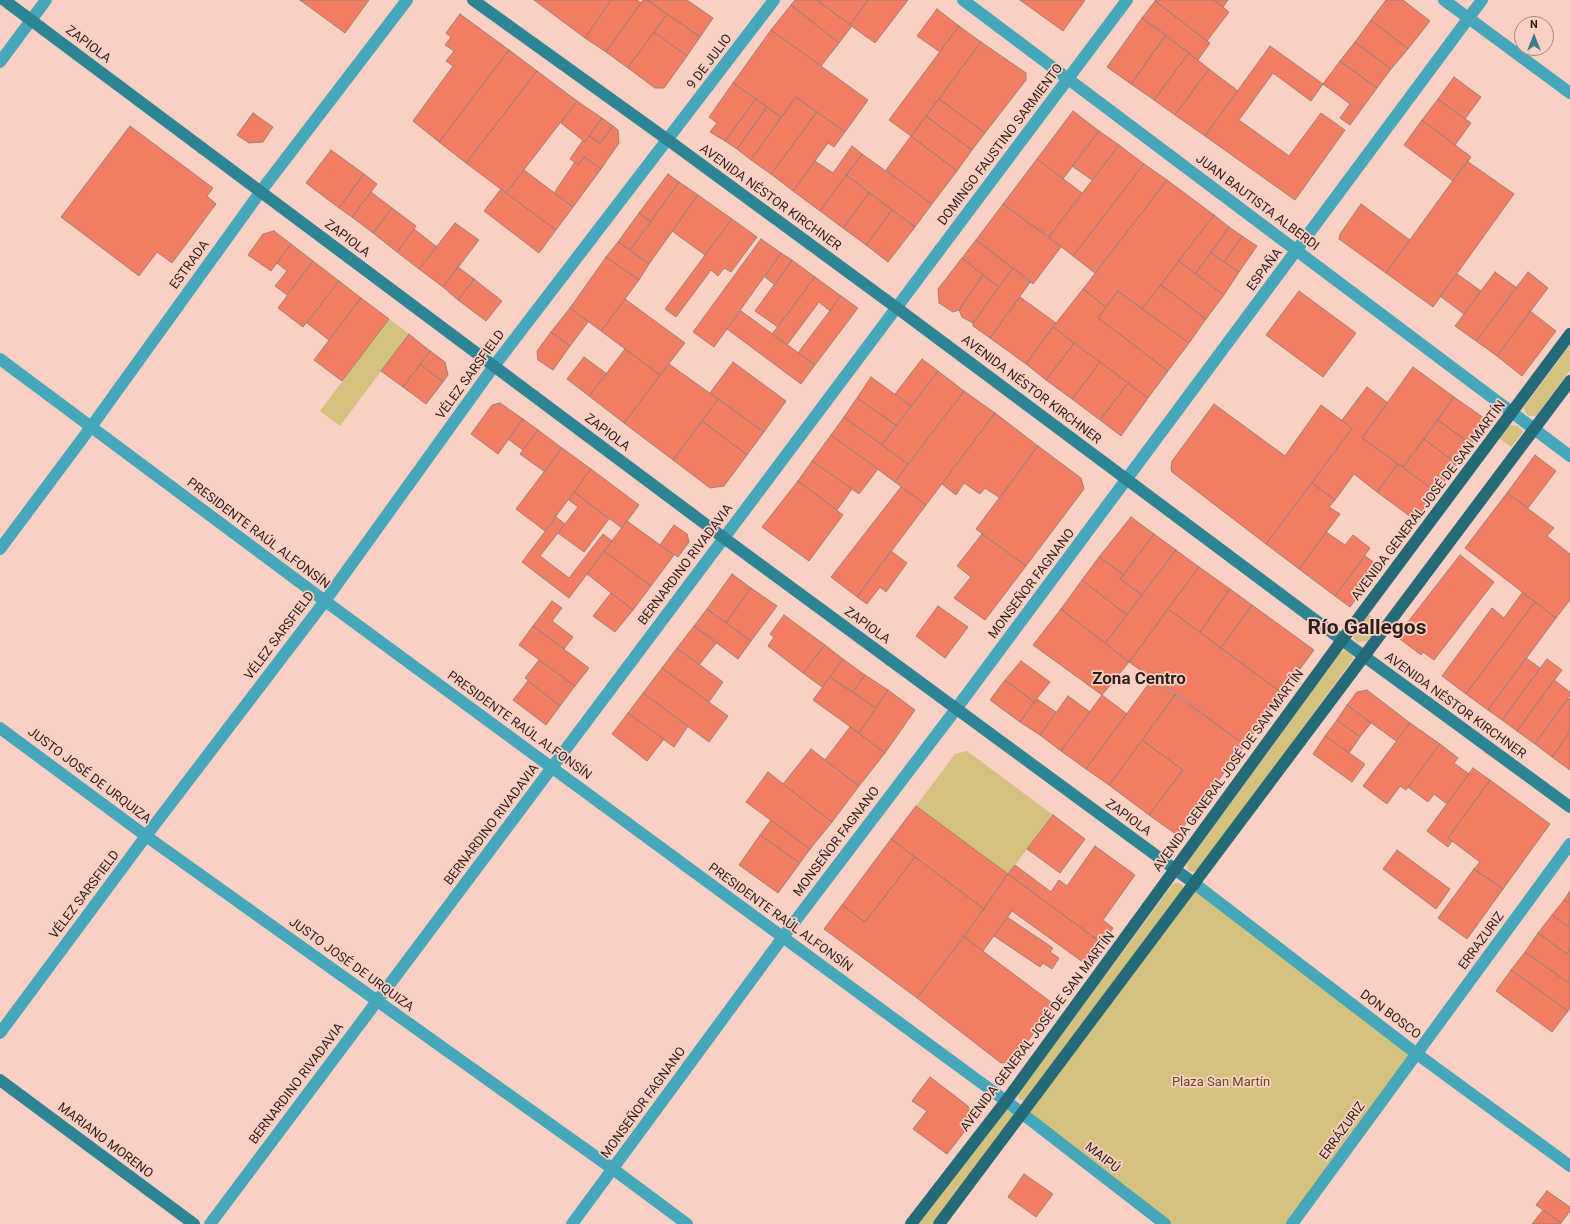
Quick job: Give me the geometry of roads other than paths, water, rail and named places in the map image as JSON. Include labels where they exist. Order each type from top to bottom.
[{"type":"main road","name":"ZAPIOLA","points":[[4,0],[724,538],[1195,884]]},
{"type":"main road","name":"AVENIDA NÉSTOR KIRCHNER","points":[[473,0],[668,140],[897,308],[1363,656],[1570,807]]},
{"type":"main road","name":"AVENIDA GENERAL JOSÉ DE SAN MARTÍN","points":[[911,1224],[1006,1100],[1342,640],[1570,334]]},
{"type":"main road","points":[[939,1224],[1023,1114],[1363,656],[1570,381]]},
{"type":"main road","name":"MARIANO MORENO","points":[[0,1080],[194,1224]]},
{"type":"street","points":[[0,62],[46,0]]},
{"type":"street","name":"ESTRADA","points":[[0,549],[91,427],[260,191],[407,0]]},
{"type":"street","name":"9 DE JULIO","points":[[668,140],[774,0]]},
{"type":"street","name":"JUAN BAUTISTA ALBERDI","points":[[963,0],[1570,456]]},
{"type":"street","name":"DOMINGO FAUSTINO SARMIENTO","points":[[897,308],[1127,0]]},
{"type":"street","points":[[1444,0],[1570,93]]},
{"type":"street","name":"ESPAÑA","points":[[1127,479],[1482,0]]},
{"type":"street","name":"VÉLEZ SARSFIELD","points":[[0,1033],[146,836],[325,601],[494,366],[668,140]]},
{"type":"street","name":"BERNARDINO RIVADAVIA","points":[[210,1224],[897,308]]},
{"type":"street","name":"PRESIDENTE RAÚL ALFONSÍN","points":[[0,359],[551,768],[1006,1100],[1023,1114]]},
{"type":"street","name":"MONSEÑOR FAGNANO","points":[[572,1224],[783,937],[956,709],[1127,479]]},
{"type":"street","name":"JUSTO JOSÉ DE URQUIZA","points":[[0,728],[146,836],[613,1169],[687,1224]]},
{"type":"street","name":"ERRAZURIZ","points":[[1417,1054],[1570,844]]},
{"type":"street","name":"DON BOSCO","points":[[1195,884],[1417,1054],[1570,1166]]},
{"type":"street","name":"ERRÁZURIZ","points":[[1292,1224],[1417,1054]]},
{"type":"street","name":"MAIPÚ","points":[[1023,1114],[1165,1224]]},
{"type":"district","name":"Río Gallegos","points":[[1367,629]]},
{"type":"district","name":"Zona Centro","points":[[1139,680]]},
{"type":"park label","name":"Plaza San Martín","points":[[1221,1083]]}]
